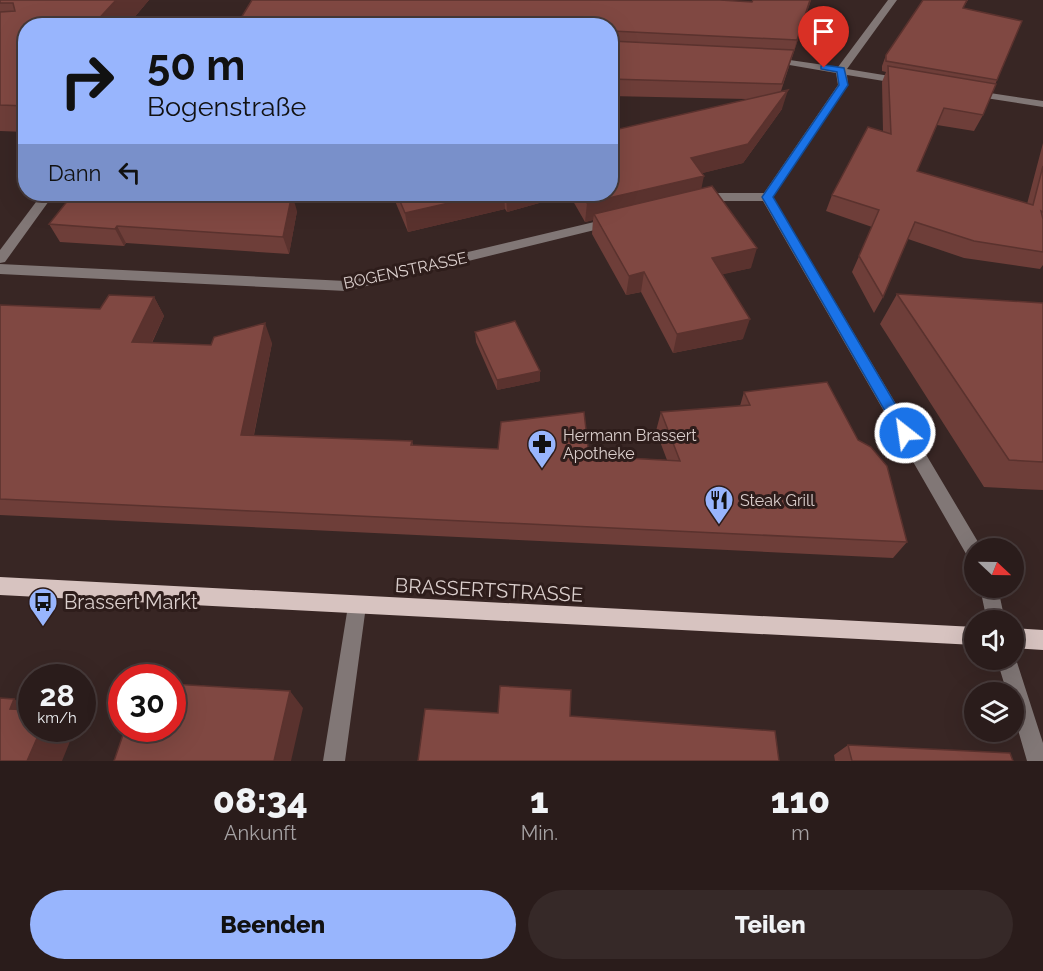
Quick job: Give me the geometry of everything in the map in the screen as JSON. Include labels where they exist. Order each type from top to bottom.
[{"type":"main road","name":"BRASSERTSTRASSE","points":[[0,586],[964,635]]},
{"type":"main road","points":[[1024,639],[1043,640]]},
{"type":"street","points":[[767,197],[843,85],[841,70],[893,0]]},
{"type":"street","points":[[760,58],[908,82]]},
{"type":"street","points":[[953,90],[1043,104]]},
{"type":"street","points":[[685,205],[719,197],[767,197]]},
{"type":"street","points":[[767,197],[966,538]]},
{"type":"street","points":[[0,259],[43,201]]},
{"type":"street","name":"BOGENSTRASSE","points":[[0,269],[346,286],[629,218]]},
{"type":"street","points":[[334,761],[357,606]]},
{"type":"street","points":[[1010,670],[1038,761]]},
{"type":"building","points":[[0,0],[116,0],[99,18],[18,18],[18,106],[0,105],[0,12],[15,11],[13,3],[0,3]]},
{"type":"building","points":[[252,0],[720,0],[752,2],[753,0],[810,0],[797,40],[618,31],[618,18],[241,18]]},
{"type":"building","points":[[923,0],[967,0],[963,8],[1022,21],[997,80],[886,61],[886,55]]},
{"type":"building","points":[[618,41],[794,50],[782,84],[618,79]]},
{"type":"building","points":[[888,66],[996,84],[983,115],[944,108],[917,171],[1033,205],[1043,166],[1043,212],[1041,211],[1043,252],[974,241],[915,222],[883,297],[859,256],[879,210],[832,195],[868,127],[891,134]]},
{"type":"building","points":[[788,90],[748,144],[691,158],[704,176],[618,196],[618,129]]},
{"type":"building","points":[[712,186],[757,248],[712,258],[750,319],[677,334],[644,272],[629,276],[594,214]]},
{"type":"building","points":[[67,201],[291,201],[283,237],[49,224]]},
{"type":"building","points":[[400,201],[457,201],[405,213]]},
{"type":"building","points":[[897,294],[1043,303],[1043,462],[1009,460]]},
{"type":"building","points":[[109,295],[154,297],[132,342],[211,345],[214,337],[265,323],[241,435],[412,441],[411,445],[498,449],[501,422],[584,412],[589,456],[680,461],[661,412],[750,405],[744,392],[827,382],[858,440],[871,447],[887,466],[907,542],[0,499],[0,305],[100,309]]},
{"type":"building","points":[[515,321],[540,371],[497,380],[475,332]]},
{"type":"building","points":[[186,685],[290,691],[274,761],[114,761],[121,742],[186,742]]},
{"type":"building","points":[[500,686],[571,690],[570,716],[775,731],[779,761],[418,761],[425,709],[498,713]]},
{"type":"building","points":[[0,698],[14,699],[10,709],[18,709],[18,742],[35,742],[27,761],[0,761]]},
{"type":"building","points":[[848,745],[1010,753],[1013,761],[852,761]]},
{"type":"place","name":"Hermann Brassert Apotheke","points":[[542,470]]},
{"type":"place","name":"Steak Grill","points":[[719,526]]},
{"type":"place","name":"Brassert Markt","points":[[43,628]]},
{"type":"route","points":[[824,68],[841,70],[843,85],[767,197],[905,433]]}]
